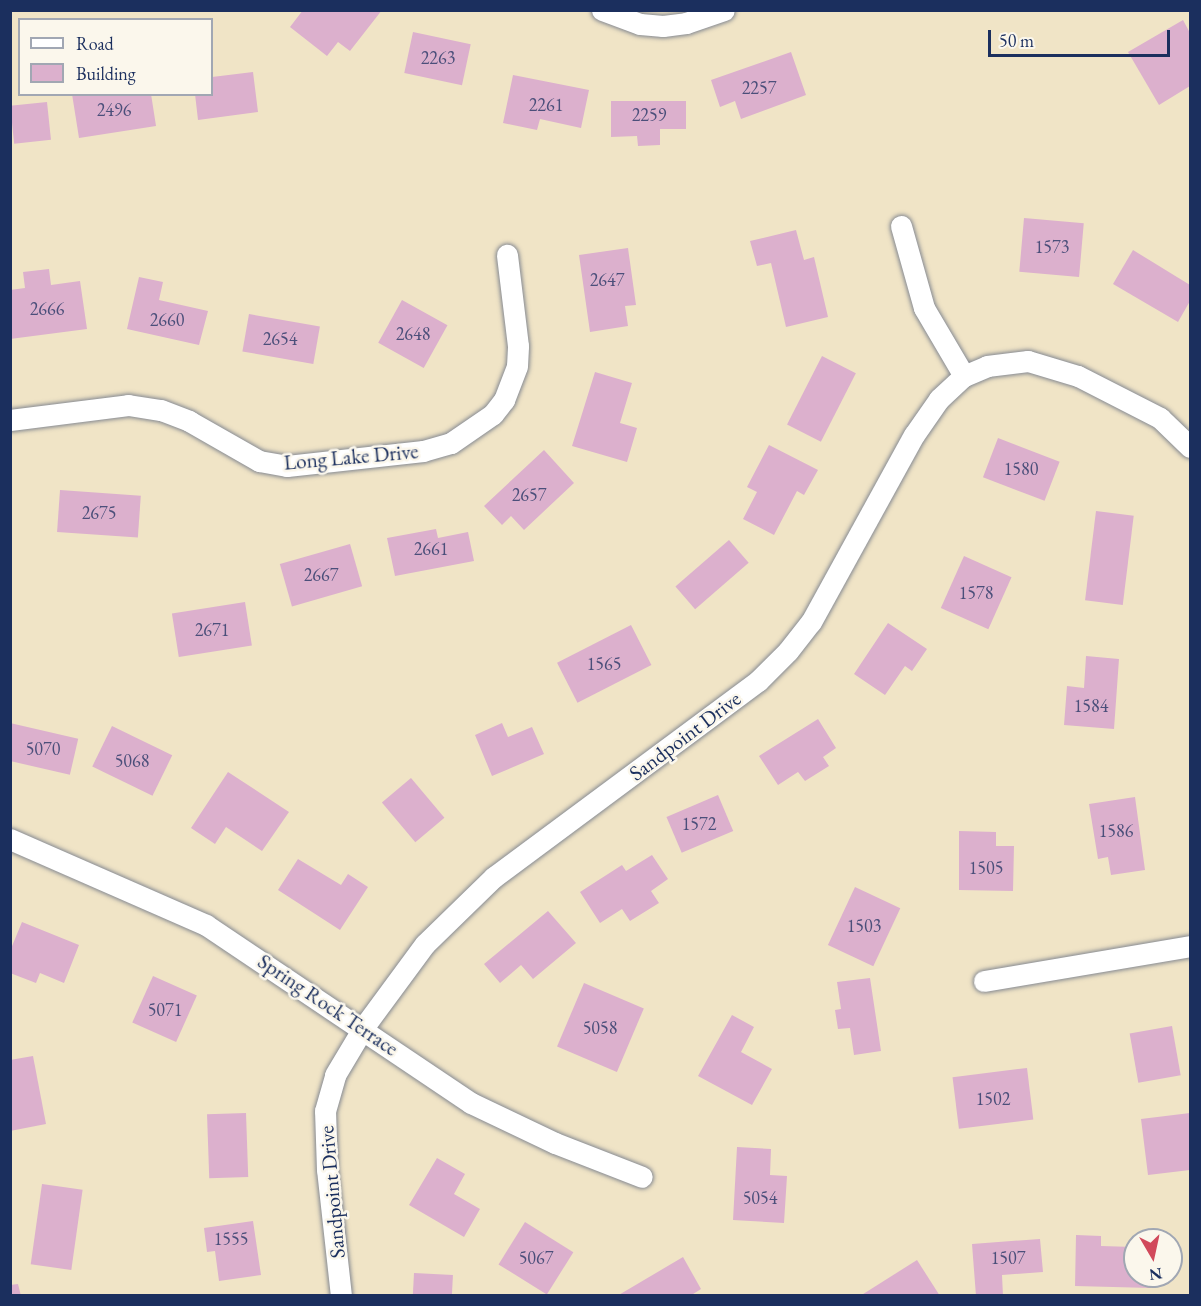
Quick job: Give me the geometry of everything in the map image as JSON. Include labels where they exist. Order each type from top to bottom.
[{"type":"street","points":[[602,10],[640,24],[663,26],[686,24],[724,10]]},
{"type":"street","points":[[901,226],[924,308],[964,376]]},
{"type":"street","name":"Long Lake Drive","points":[[10,420],[118,406],[161,410],[189,421],[259,461],[287,466],[423,452],[451,443],[493,414],[504,400],[517,366],[518,346],[507,255]]},
{"type":"street","name":"Sandpoint Drive","points":[[341,1296],[327,1170],[325,1112],[335,1074],[363,1028],[425,944],[494,877],[758,681],[788,651],[821,605],[925,418],[964,376],[1007,362],[1054,366],[1160,418],[1191,447]]},
{"type":"street","name":"Spring Rock Terrace","points":[[10,839],[206,924],[493,1115],[642,1177]]},
{"type":"street","points":[[984,981],[1191,946]]},
{"type":"building","points":[[303,10],[382,10],[350,51],[338,42],[327,56],[290,27]]},
{"type":"building","points":[[1183,20],[1190,33],[1190,86],[1159,105],[1128,52]]},
{"type":"building","points":[[413,32],[471,44],[462,85],[404,73]]},
{"type":"building","points":[[791,52],[806,95],[741,119],[735,101],[720,107],[711,80]]},
{"type":"building","points":[[253,72],[258,112],[198,120],[195,96],[213,96],[213,77]]},
{"type":"building","points":[[513,75],[589,90],[581,128],[540,119],[537,130],[503,123]]},
{"type":"building","points":[[72,96],[151,96],[156,126],[79,138]]},
{"type":"building","points":[[611,101],[686,101],[686,129],[660,129],[660,145],[638,146],[637,136],[611,137]]},
{"type":"building","points":[[47,102],[51,140],[14,144],[10,106]]},
{"type":"building","points":[[1024,218],[1084,223],[1079,277],[1019,272]]},
{"type":"building","points":[[796,230],[804,260],[814,257],[828,317],[786,327],[771,263],[757,266],[750,241]]},
{"type":"building","points":[[628,248],[636,305],[625,306],[628,326],[590,332],[579,255]]},
{"type":"building","points":[[1133,250],[1190,285],[1190,301],[1178,322],[1113,284]]},
{"type":"building","points":[[49,269],[51,285],[80,281],[87,329],[10,339],[10,290],[25,288],[23,272]]},
{"type":"building","points":[[139,277],[163,282],[159,300],[208,311],[199,345],[127,329]]},
{"type":"building","points":[[402,300],[447,325],[424,368],[378,343]]},
{"type":"building","points":[[249,314],[320,327],[313,364],[242,351]]},
{"type":"building","points":[[822,356],[856,373],[821,442],[787,425]]},
{"type":"building","points":[[595,372],[632,383],[620,423],[637,428],[627,462],[572,446]]},
{"type":"building","points":[[998,438],[1060,462],[1045,501],[983,477]]},
{"type":"building","points":[[769,445],[818,470],[804,495],[797,491],[774,535],[743,519],[757,492],[747,487]]},
{"type":"building","points":[[544,450],[574,483],[524,530],[511,516],[502,525],[484,506]]},
{"type":"building","points":[[60,490],[141,496],[138,538],[57,532]]},
{"type":"building","points":[[1096,511],[1134,516],[1123,605],[1085,600]]},
{"type":"building","points":[[436,529],[438,538],[468,532],[474,561],[395,576],[387,538]]},
{"type":"building","points":[[729,540],[749,563],[695,609],[675,587]]},
{"type":"building","points":[[350,544],[362,586],[292,606],[280,564]]},
{"type":"building","points":[[964,556],[1012,577],[988,629],[941,608]]},
{"type":"building","points":[[245,602],[252,645],[179,657],[172,614]]},
{"type":"building","points":[[888,623],[927,649],[912,671],[905,666],[885,695],[854,674]]},
{"type":"building","points":[[631,625],[651,665],[577,703],[557,663]]},
{"type":"building","points":[[1086,656],[1119,659],[1114,729],[1064,725],[1067,686],[1084,688]]},
{"type":"building","points":[[818,719],[836,748],[823,757],[829,766],[805,781],[798,772],[778,785],[759,756]]},
{"type":"building","points":[[10,723],[78,739],[70,775],[10,761]]},
{"type":"building","points":[[502,723],[508,737],[532,727],[544,754],[492,776],[475,735]]},
{"type":"building","points":[[112,726],[172,755],[152,796],[92,766]]},
{"type":"building","points":[[228,772],[289,812],[262,851],[226,827],[215,844],[191,828]]},
{"type":"building","points":[[411,778],[444,818],[415,842],[382,802]]},
{"type":"building","points":[[718,795],[733,831],[682,853],[666,817]]},
{"type":"building","points":[[1135,797],[1145,870],[1111,875],[1108,857],[1098,859],[1089,804]]},
{"type":"building","points":[[959,831],[996,832],[996,846],[1014,846],[1013,891],[959,890]]},
{"type":"building","points":[[652,855],[668,879],[651,891],[659,903],[630,921],[622,909],[600,923],[580,892],[622,865],[626,871]]},
{"type":"building","points":[[298,859],[341,885],[348,874],[368,887],[340,930],[278,890]]},
{"type":"building","points":[[855,887],[900,908],[873,966],[828,945]]},
{"type":"building","points":[[548,911],[576,943],[533,979],[521,965],[500,983],[484,964]]},
{"type":"building","points":[[22,922],[79,945],[64,983],[40,973],[36,983],[10,973],[10,951]]},
{"type":"building","points":[[153,976],[197,996],[176,1042],[132,1023]]},
{"type":"building","points":[[870,978],[881,1051],[854,1055],[850,1028],[838,1029],[835,1010],[841,1009],[837,982]]},
{"type":"building","points":[[584,983],[644,1008],[617,1072],[557,1047]]},
{"type":"building","points":[[732,1015],[754,1027],[741,1052],[772,1069],[752,1105],[698,1076]]},
{"type":"building","points":[[1172,1026],[1181,1075],[1138,1083],[1130,1033]]},
{"type":"building","points":[[33,1056],[46,1124],[10,1131],[10,1060]]},
{"type":"building","points":[[1027,1068],[1033,1120],[959,1129],[953,1077]]},
{"type":"building","points":[[246,1113],[248,1177],[209,1178],[207,1114]]},
{"type":"building","points":[[1190,1113],[1190,1170],[1148,1175],[1141,1119]]},
{"type":"building","points":[[737,1147],[771,1149],[770,1175],[787,1176],[784,1223],[733,1220]]},
{"type":"building","points":[[437,1158],[465,1174],[454,1194],[480,1209],[464,1237],[409,1205]]},
{"type":"building","points":[[42,1184],[83,1190],[71,1270],[31,1264]]},
{"type":"building","points":[[253,1221],[261,1275],[219,1281],[215,1251],[207,1252],[204,1228]]},
{"type":"building","points":[[525,1222],[573,1252],[547,1295],[499,1264]]},
{"type":"building","points":[[1076,1235],[1101,1236],[1101,1246],[1123,1247],[1123,1287],[1075,1286]]},
{"type":"building","points":[[1040,1239],[1043,1272],[1002,1275],[1003,1296],[976,1296],[972,1244]]},
{"type":"building","points":[[683,1257],[701,1289],[690,1296],[617,1296]]},
{"type":"building","points":[[917,1260],[940,1296],[860,1296]]},
{"type":"building","points":[[414,1273],[453,1275],[452,1296],[413,1296]]},
{"type":"building","points":[[18,1284],[21,1296],[10,1296],[10,1285]]}]
